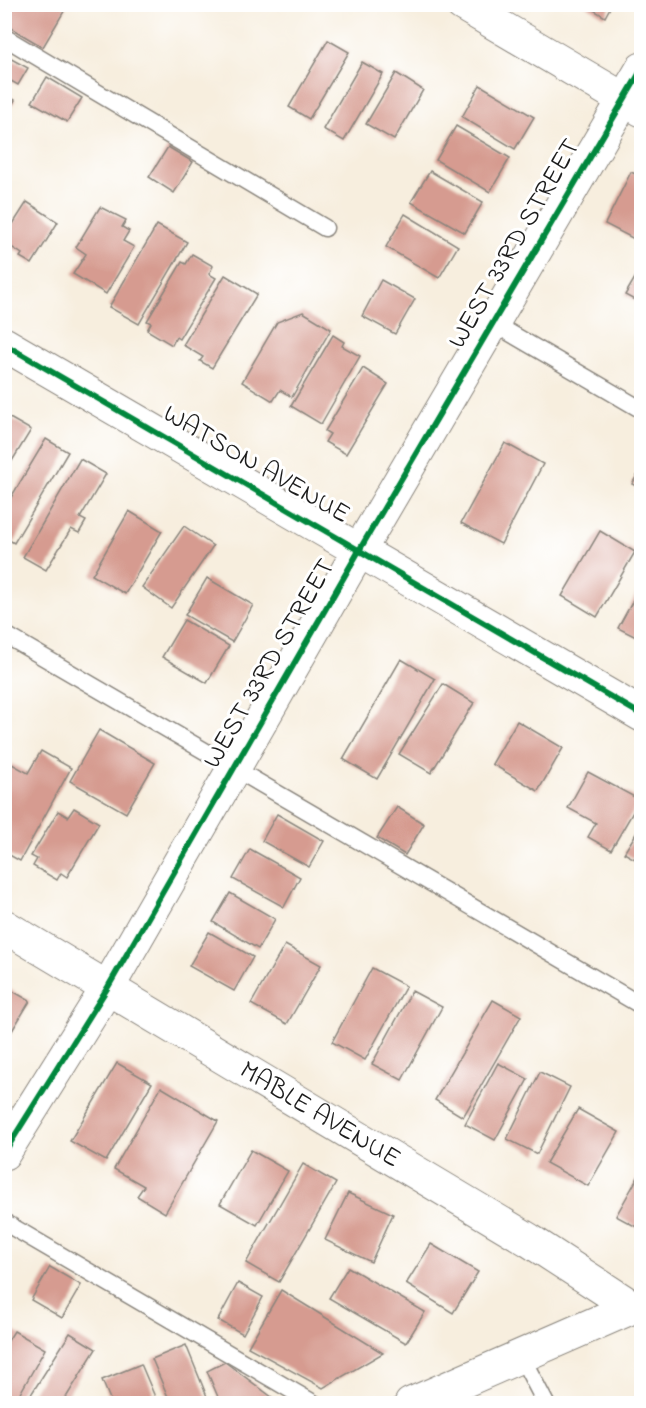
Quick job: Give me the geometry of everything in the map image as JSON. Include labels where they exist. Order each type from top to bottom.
[{"type":"street","points":[[462,4],[633,104]]},
{"type":"street","name":"WEST 33RD STREET","points":[[4,1153],[108,987],[493,323],[633,104],[642,69]]},
{"type":"street","name":"WATSON AVENUE","points":[[4,344],[642,715]]},
{"type":"street","name":"MABLE AVENUE","points":[[4,926],[637,1305]]},
{"type":"street","points":[[411,1404],[637,1305]]},
{"type":"lane","points":[[4,37],[325,228]]},
{"type":"lane","points":[[493,323],[642,410]]},
{"type":"lane","points":[[4,634],[642,1006]]},
{"type":"lane","points":[[4,1222],[315,1404]]},
{"type":"lane","points":[[521,1356],[546,1404]]},
{"type":"building","points":[[4,4],[61,4],[66,8],[43,47],[4,24]]},
{"type":"building","points":[[584,4],[612,4],[605,17]]},
{"type":"building","points":[[328,40],[349,52],[309,119],[289,107]]},
{"type":"building","points":[[4,55],[28,68],[18,85],[4,77]]},
{"type":"building","points":[[362,62],[383,74],[344,141],[323,129]]},
{"type":"building","points":[[396,73],[423,90],[394,140],[366,124]]},
{"type":"building","points":[[47,77],[82,98],[67,122],[32,102]]},
{"type":"building","points":[[480,85],[534,117],[515,149],[462,117]]},
{"type":"building","points":[[4,94],[15,100],[4,118]]},
{"type":"building","points":[[456,126],[510,158],[490,192],[436,160]]},
{"type":"building","points":[[168,147],[193,162],[174,193],[149,177]]},
{"type":"building","points":[[430,171],[483,202],[465,233],[411,202]]},
{"type":"building","points":[[631,172],[642,177],[642,243],[605,224]]},
{"type":"building","points":[[27,202],[58,222],[32,264],[20,257],[22,254],[4,242],[4,238]]},
{"type":"building","points":[[100,207],[126,220],[122,227],[129,231],[123,241],[134,247],[106,294],[73,274],[86,254],[76,247]]},
{"type":"building","points":[[405,214],[458,246],[439,278],[386,247]]},
{"type":"building","points":[[157,225],[187,242],[139,324],[109,307]]},
{"type":"building","points":[[192,254],[213,266],[209,274],[216,278],[179,339],[176,337],[172,345],[147,330],[151,323],[147,321],[182,262],[186,264]]},
{"type":"building","points":[[642,266],[642,304],[625,295]]},
{"type":"building","points":[[225,275],[257,294],[212,368],[200,361],[203,357],[183,345]]},
{"type":"building","points":[[381,280],[415,299],[395,334],[362,316]]},
{"type":"building","points":[[303,312],[331,329],[292,397],[280,390],[273,401],[242,382],[277,322]]},
{"type":"building","points":[[333,335],[344,342],[342,346],[360,356],[321,424],[291,406]]},
{"type":"building","points":[[363,368],[388,384],[346,454],[325,442],[330,434],[325,431]]},
{"type":"building","points":[[8,417],[31,430],[4,474],[4,423]]},
{"type":"building","points":[[46,439],[68,452],[14,543],[4,537],[4,509]]},
{"type":"building","points":[[505,443],[543,464],[501,544],[461,523]]},
{"type":"building","points":[[80,459],[106,474],[80,518],[86,521],[79,533],[71,529],[46,570],[23,557]]},
{"type":"building","points":[[642,467],[642,489],[632,484]]},
{"type":"building","points":[[129,511],[162,531],[125,594],[92,575]]},
{"type":"building","points":[[184,526],[213,546],[171,608],[142,587]]},
{"type":"building","points":[[600,531],[635,552],[597,617],[562,596]]},
{"type":"building","points":[[207,578],[253,605],[232,642],[185,615]]},
{"type":"building","points":[[642,584],[642,640],[618,628]]},
{"type":"building","points":[[184,620],[229,646],[207,683],[162,657]]},
{"type":"building","points":[[401,659],[435,679],[377,779],[343,759]]},
{"type":"building","points":[[443,684],[474,703],[431,773],[399,754]]},
{"type":"building","points":[[517,721],[563,748],[538,791],[492,764]]},
{"type":"building","points":[[99,730],[155,763],[126,813],[70,781]]},
{"type":"building","points":[[41,751],[71,768],[20,861],[4,852],[4,778],[12,764],[28,773]]},
{"type":"building","points":[[588,772],[640,800],[611,850],[588,837],[596,823],[568,808]]},
{"type":"building","points":[[397,807],[424,824],[405,855],[377,838]]},
{"type":"building","points":[[74,808],[99,823],[67,877],[61,873],[57,880],[33,866],[37,859],[31,856],[58,811],[68,817]]},
{"type":"building","points":[[277,814],[324,841],[309,867],[262,841]]},
{"type":"building","points":[[642,824],[642,863],[624,853]]},
{"type":"building","points":[[250,849],[300,877],[284,907],[233,879]]},
{"type":"building","points":[[230,893],[275,919],[258,949],[213,922]]},
{"type":"building","points":[[209,932],[253,957],[234,991],[189,966]]},
{"type":"building","points":[[285,945],[321,965],[287,1024],[251,1004]]},
{"type":"building","points":[[372,968],[406,986],[365,1060],[332,1042]]},
{"type":"building","points":[[4,986],[30,1001],[7,1039],[4,1038]]},
{"type":"building","points":[[412,991],[442,1007],[402,1080],[372,1064]]},
{"type":"building","points":[[493,1000],[521,1016],[463,1117],[435,1100]]},
{"type":"building","points":[[117,1063],[152,1083],[106,1161],[70,1141]]},
{"type":"building","points":[[498,1063],[528,1079],[495,1140],[465,1124]]},
{"type":"building","points":[[540,1072],[570,1087],[537,1154],[507,1139]]},
{"type":"building","points":[[161,1087],[218,1121],[165,1213],[137,1196],[144,1186],[114,1169]]},
{"type":"building","points":[[578,1109],[619,1132],[588,1186],[546,1163]]},
{"type":"building","points":[[251,1150],[288,1171],[257,1225],[220,1204]]},
{"type":"building","points":[[303,1164],[336,1183],[279,1282],[246,1263]]},
{"type":"building","points":[[642,1170],[642,1230],[616,1216]]},
{"type":"building","points":[[348,1193],[393,1214],[371,1262],[325,1240]]},
{"type":"building","points":[[431,1244],[478,1272],[453,1313],[406,1284]]},
{"type":"building","points":[[50,1267],[81,1285],[62,1318],[31,1300]]},
{"type":"building","points":[[348,1267],[425,1312],[406,1343],[329,1298]]},
{"type":"building","points":[[238,1283],[263,1297],[243,1334],[218,1320]]},
{"type":"building","points":[[281,1290],[383,1353],[323,1388],[248,1347]]},
{"type":"building","points":[[14,1331],[45,1349],[14,1404],[4,1404],[4,1347]]},
{"type":"building","points":[[70,1333],[96,1349],[62,1404],[25,1404]]},
{"type":"building","points":[[186,1345],[210,1404],[171,1404],[152,1359]]},
{"type":"building","points":[[225,1362],[277,1401],[272,1404],[221,1404],[207,1371]]},
{"type":"building","points":[[141,1364],[158,1404],[112,1404],[102,1380]]},
{"type":"cycle path","points":[[4,1153],[108,987],[360,549],[642,69]]},
{"type":"cycle path","points":[[4,344],[642,715]]}]
